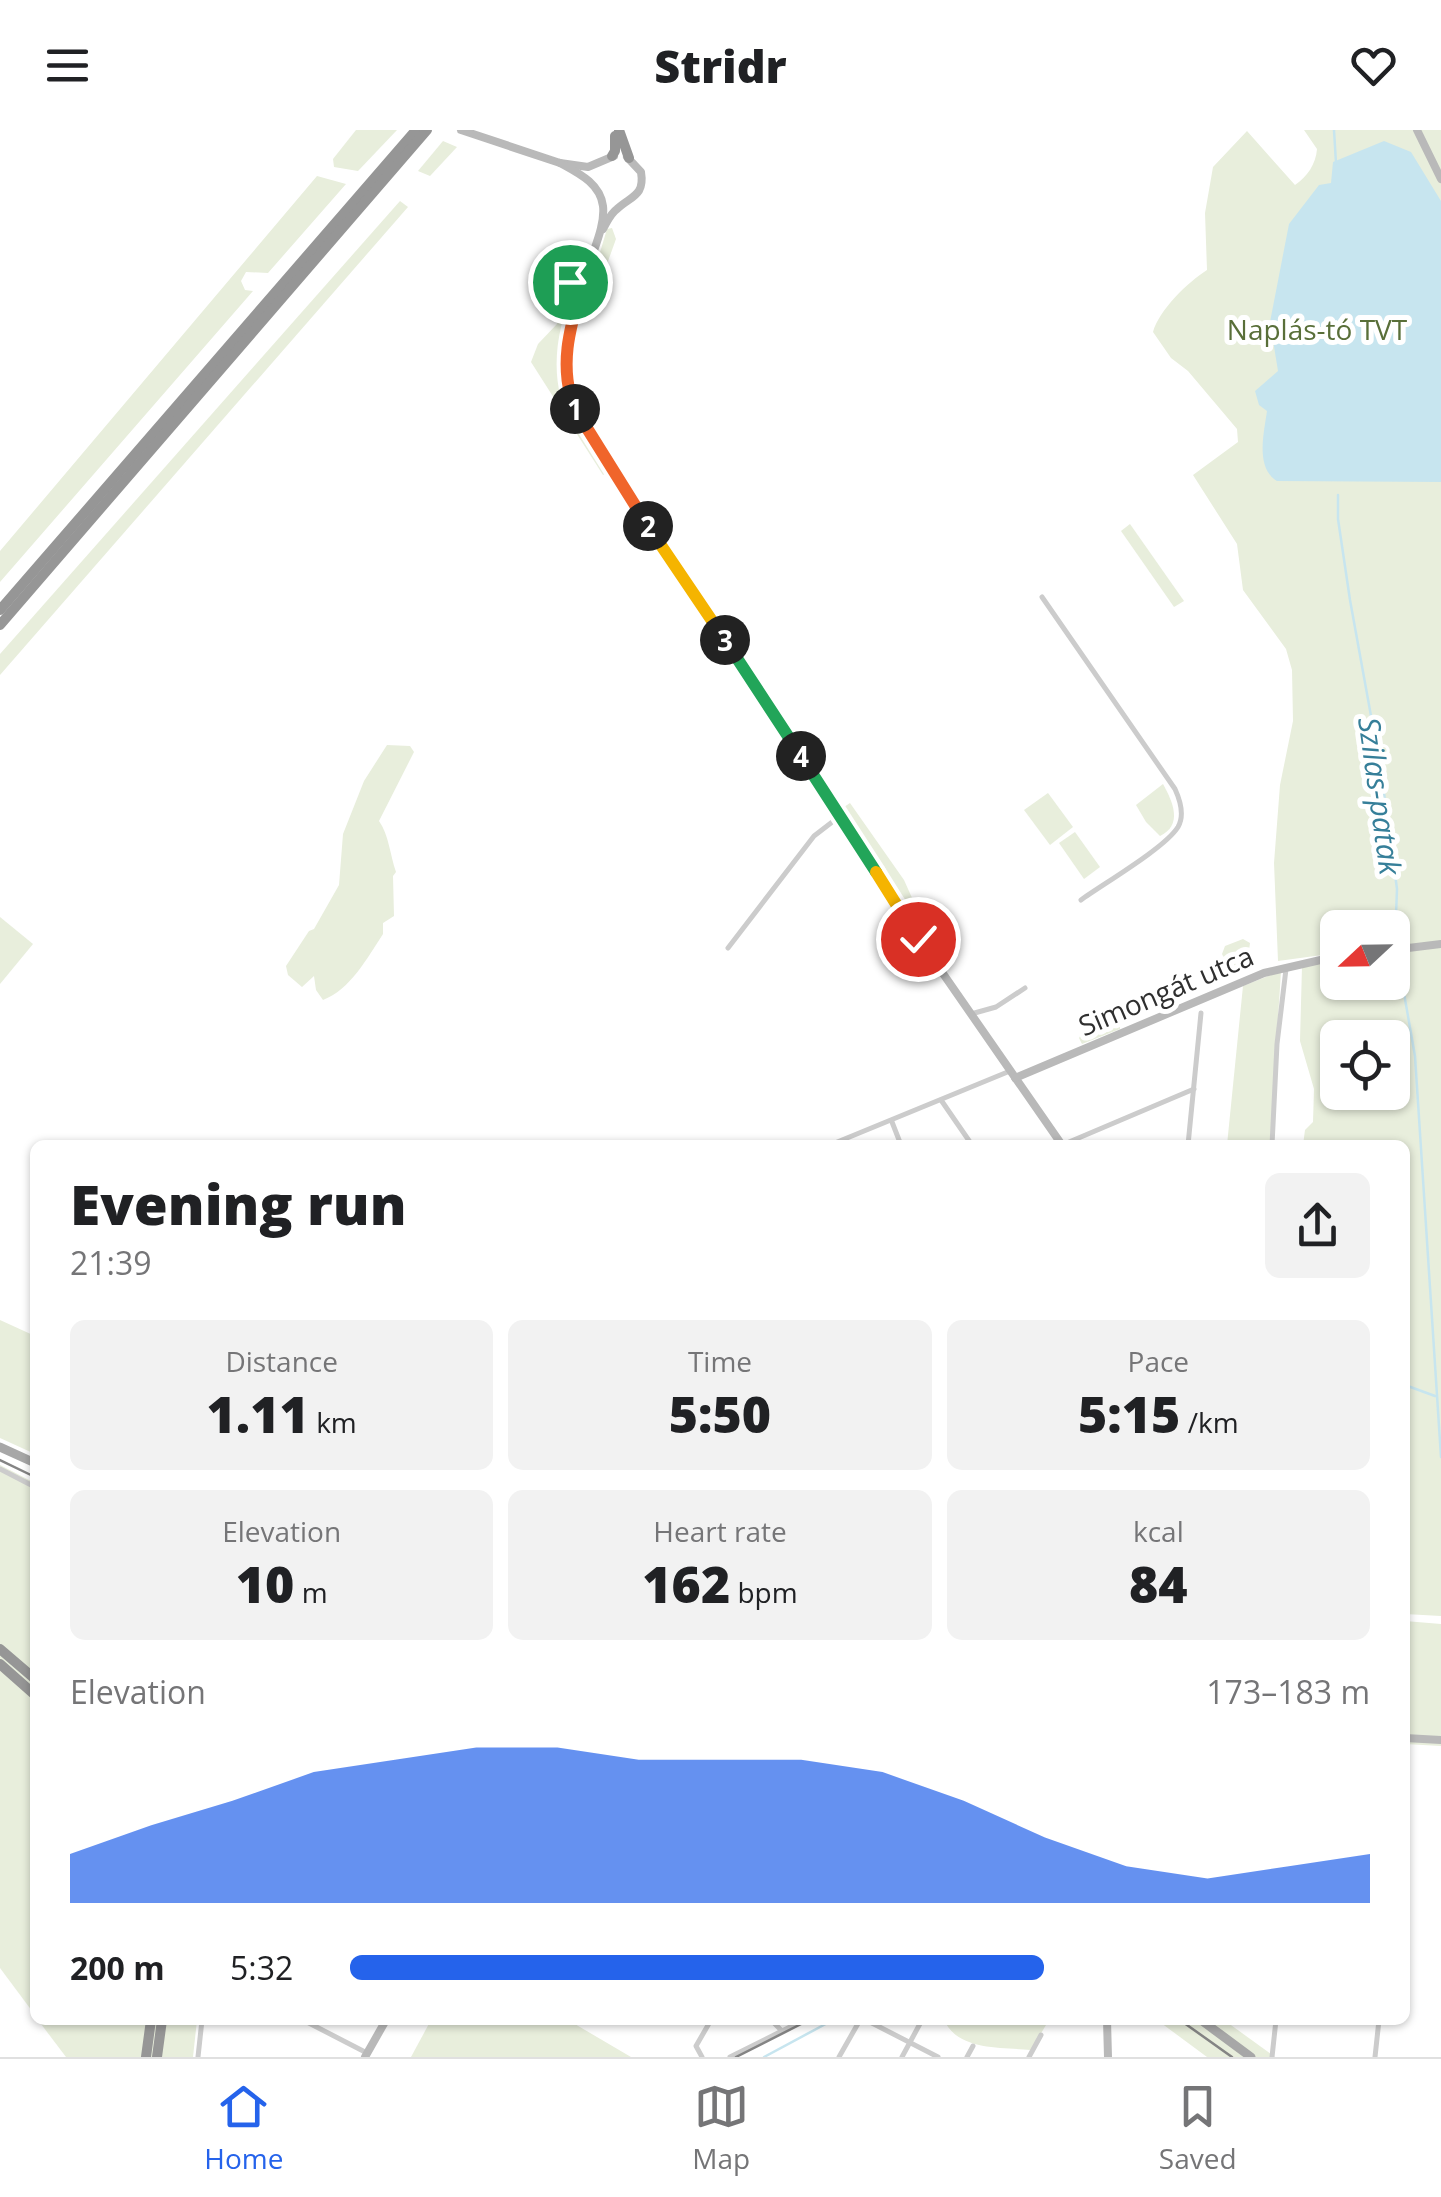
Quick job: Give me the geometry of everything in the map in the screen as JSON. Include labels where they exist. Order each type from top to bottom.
[{"type":"highway","points":[[0,610],[416,130]]},
{"type":"highway","points":[[0,625],[427,130]]},
{"type":"highway","points":[[612,156],[616,130]]},
{"type":"highway","points":[[616,130],[629,158]]},
{"type":"highway","points":[[0,1648],[30,1674]]},
{"type":"highway","points":[[0,1664],[30,1691]]},
{"type":"highway","points":[[146,2057],[150,2025]]},
{"type":"highway","points":[[157,2057],[161,2025]]},
{"type":"main road","points":[[461,130],[560,163],[588,167],[612,156],[629,158],[641,172],[642,184],[632,200],[621,205],[598,238]]},
{"type":"main road","points":[[1417,130],[1441,179]]},
{"type":"main road","points":[[560,163],[588,179],[603,211],[565,364],[572,402],[580,420],[971,1014],[1058,1140]]},
{"type":"main road","points":[[594,187],[598,165]]},
{"type":"main road","points":[[600,198],[621,205]]},
{"type":"main road","points":[[1410,948],[1441,944]]},
{"type":"main road","name":"Simongát utca","points":[[1012,1074],[1286,966],[1320,959]]},
{"type":"main road","points":[[0,1447],[30,1461]]},
{"type":"main road","points":[[1410,1738],[1441,1740]]},
{"type":"main road","points":[[366,2055],[383,2025]]},
{"type":"main road","points":[[1107,2025],[1108,2057]]},
{"type":"main road","points":[[1208,2025],[1251,2057]]},
{"type":"street","points":[[562,304],[570,282],[582,286]]},
{"type":"street","points":[[1042,598],[1174,789],[1181,808],[1178,826],[1165,840],[1081,900]]},
{"type":"street","points":[[728,948],[814,836],[840,816]]},
{"type":"street","points":[[1272,1140],[1286,966]]},
{"type":"street","points":[[971,1014],[996,1007],[1025,988]]},
{"type":"street","points":[[1189,1140],[1202,1013]]},
{"type":"street","name":"Simongát utca","points":[[843,1140],[1012,1074]]},
{"type":"street","points":[[1074,1140],[1194,1089]]},
{"type":"street","points":[[941,1100],[969,1140]]},
{"type":"street","points":[[892,1122],[898,1140]]},
{"type":"street","points":[[0,1469],[30,1484]]},
{"type":"street","points":[[198,2057],[201,2025]]},
{"type":"street","points":[[312,2025],[366,2055]]},
{"type":"street","points":[[697,2054],[696,2046],[708,2025]]},
{"type":"street","points":[[776,2025],[782,2031]]},
{"type":"street","points":[[730,2057],[794,2025]]},
{"type":"street","points":[[840,2057],[860,2025]]},
{"type":"street","points":[[874,2025],[938,2057]]},
{"type":"street","points":[[902,2057],[919,2025]]},
{"type":"street","points":[[1272,2057],[1275,2025]]},
{"type":"street","points":[[1375,2057],[1378,2025]]},
{"type":"street","points":[[1029,2057],[1041,2035]]},
{"type":"street","points":[[967,2057],[973,2046]]},
{"type":"green space","points":[[356,130],[397,130],[358,171],[334,167],[333,159]]},
{"type":"green space","name":"Naplás-tó TVT","points":[[1304,130],[1441,130],[1441,1616],[1410,1614],[1410,1140],[1304,1140],[1305,1130],[1313,1122],[1314,1089],[1300,1041],[1302,966],[1320,963],[1320,1000],[1410,1000],[1410,910],[1320,910],[1320,955],[1278,961],[1274,863],[1280,785],[1293,721],[1292,670],[1286,649],[1243,590],[1237,544],[1193,475],[1238,442],[1237,429],[1188,371],[1171,358],[1153,332],[1175,297],[1207,270],[1205,213],[1213,167],[1247,131],[1295,185],[1310,170],[1317,149]]},
{"type":"green space","points":[[443,141],[457,147],[430,176],[418,171]]},
{"type":"green space","points":[[317,176],[346,184],[268,273],[246,272],[241,281],[245,290],[253,291],[0,582],[0,551]]},
{"type":"green space","points":[[400,201],[408,207],[0,675],[0,654]]},
{"type":"green space","points":[[612,228],[616,239],[607,264],[595,269],[607,229]]},
{"type":"green space","points":[[574,288],[561,341],[561,378],[571,411],[606,473],[603,475],[531,362],[538,344],[557,324]]},
{"type":"green space","points":[[1130,524],[1184,601],[1174,607],[1121,531]]},
{"type":"green space","points":[[387,745],[410,746],[414,752],[379,821],[396,872],[394,916],[383,923],[383,934],[358,972],[342,989],[323,1000],[316,990],[314,976],[302,987],[288,975],[286,966],[314,929],[339,885],[343,834],[364,781]]},
{"type":"green space","points":[[1163,784],[1173,805],[1174,819],[1160,836],[1136,805]]},
{"type":"green space","points":[[1048,793],[1073,827],[1050,845],[1024,810]]},
{"type":"green space","points":[[850,803],[904,880],[917,909],[947,955],[939,959],[841,809]]},
{"type":"green space","points":[[1075,832],[1100,867],[1084,879],[1059,843]]},
{"type":"green space","points":[[0,917],[33,944],[0,984]]},
{"type":"green space","points":[[1243,939],[1250,943],[1248,958],[1234,967],[1228,966],[1222,954],[1225,946]]},
{"type":"green space","points":[[1281,971],[1270,1140],[1228,1140],[1243,986]]},
{"type":"green space","points":[[1111,1018],[1120,1020],[1120,1029],[1082,1044],[1079,1038],[1084,1030],[1103,1025]]},
{"type":"green space","points":[[0,1320],[30,1334],[30,1452],[0,1438]]},
{"type":"green space","points":[[0,1465],[30,1480],[30,2008],[0,1968]]},
{"type":"green space","points":[[1410,1621],[1441,1624],[1441,1746],[1410,1744]]},
{"type":"green space","points":[[42,2025],[196,2025],[193,2057],[66,2057]]},
{"type":"green space","points":[[428,2025],[577,2025],[631,2057],[411,2057]]},
{"type":"green space","points":[[948,2025],[1046,2025],[1031,2050],[970,2042]]},
{"type":"green space","points":[[1164,2025],[1231,2025],[1275,2057],[1207,2057]]},
{"type":"water","points":[[1384,141],[1411,152],[1441,201],[1441,482],[1277,481],[1263,459],[1267,411],[1259,405],[1255,391],[1278,371],[1270,322],[1289,224],[1319,185],[1331,183],[1333,162]]},
{"type":"waterway","name":"Szilas-patak","points":[[1334,130],[1336,163]]},
{"type":"waterway","name":"Szilas-patak","points":[[1338,495],[1350,600],[1381,771],[1397,889],[1395,942],[1415,1056],[1441,1457]]},
{"type":"waterway","points":[[1410,1387],[1435,1396]]},
{"type":"waterway","points":[[764,2057],[824,2025]]},
{"type":"tram line","points":[[0,1460],[30,1475]]},
{"type":"tram line","points":[[736,2057],[799,2025]]},
{"type":"tram line","points":[[1187,2025],[1232,2057]]},
{"type":"route","points":[[570,282],[582,286],[565,364],[572,402],[580,420],[918,939]]}]
